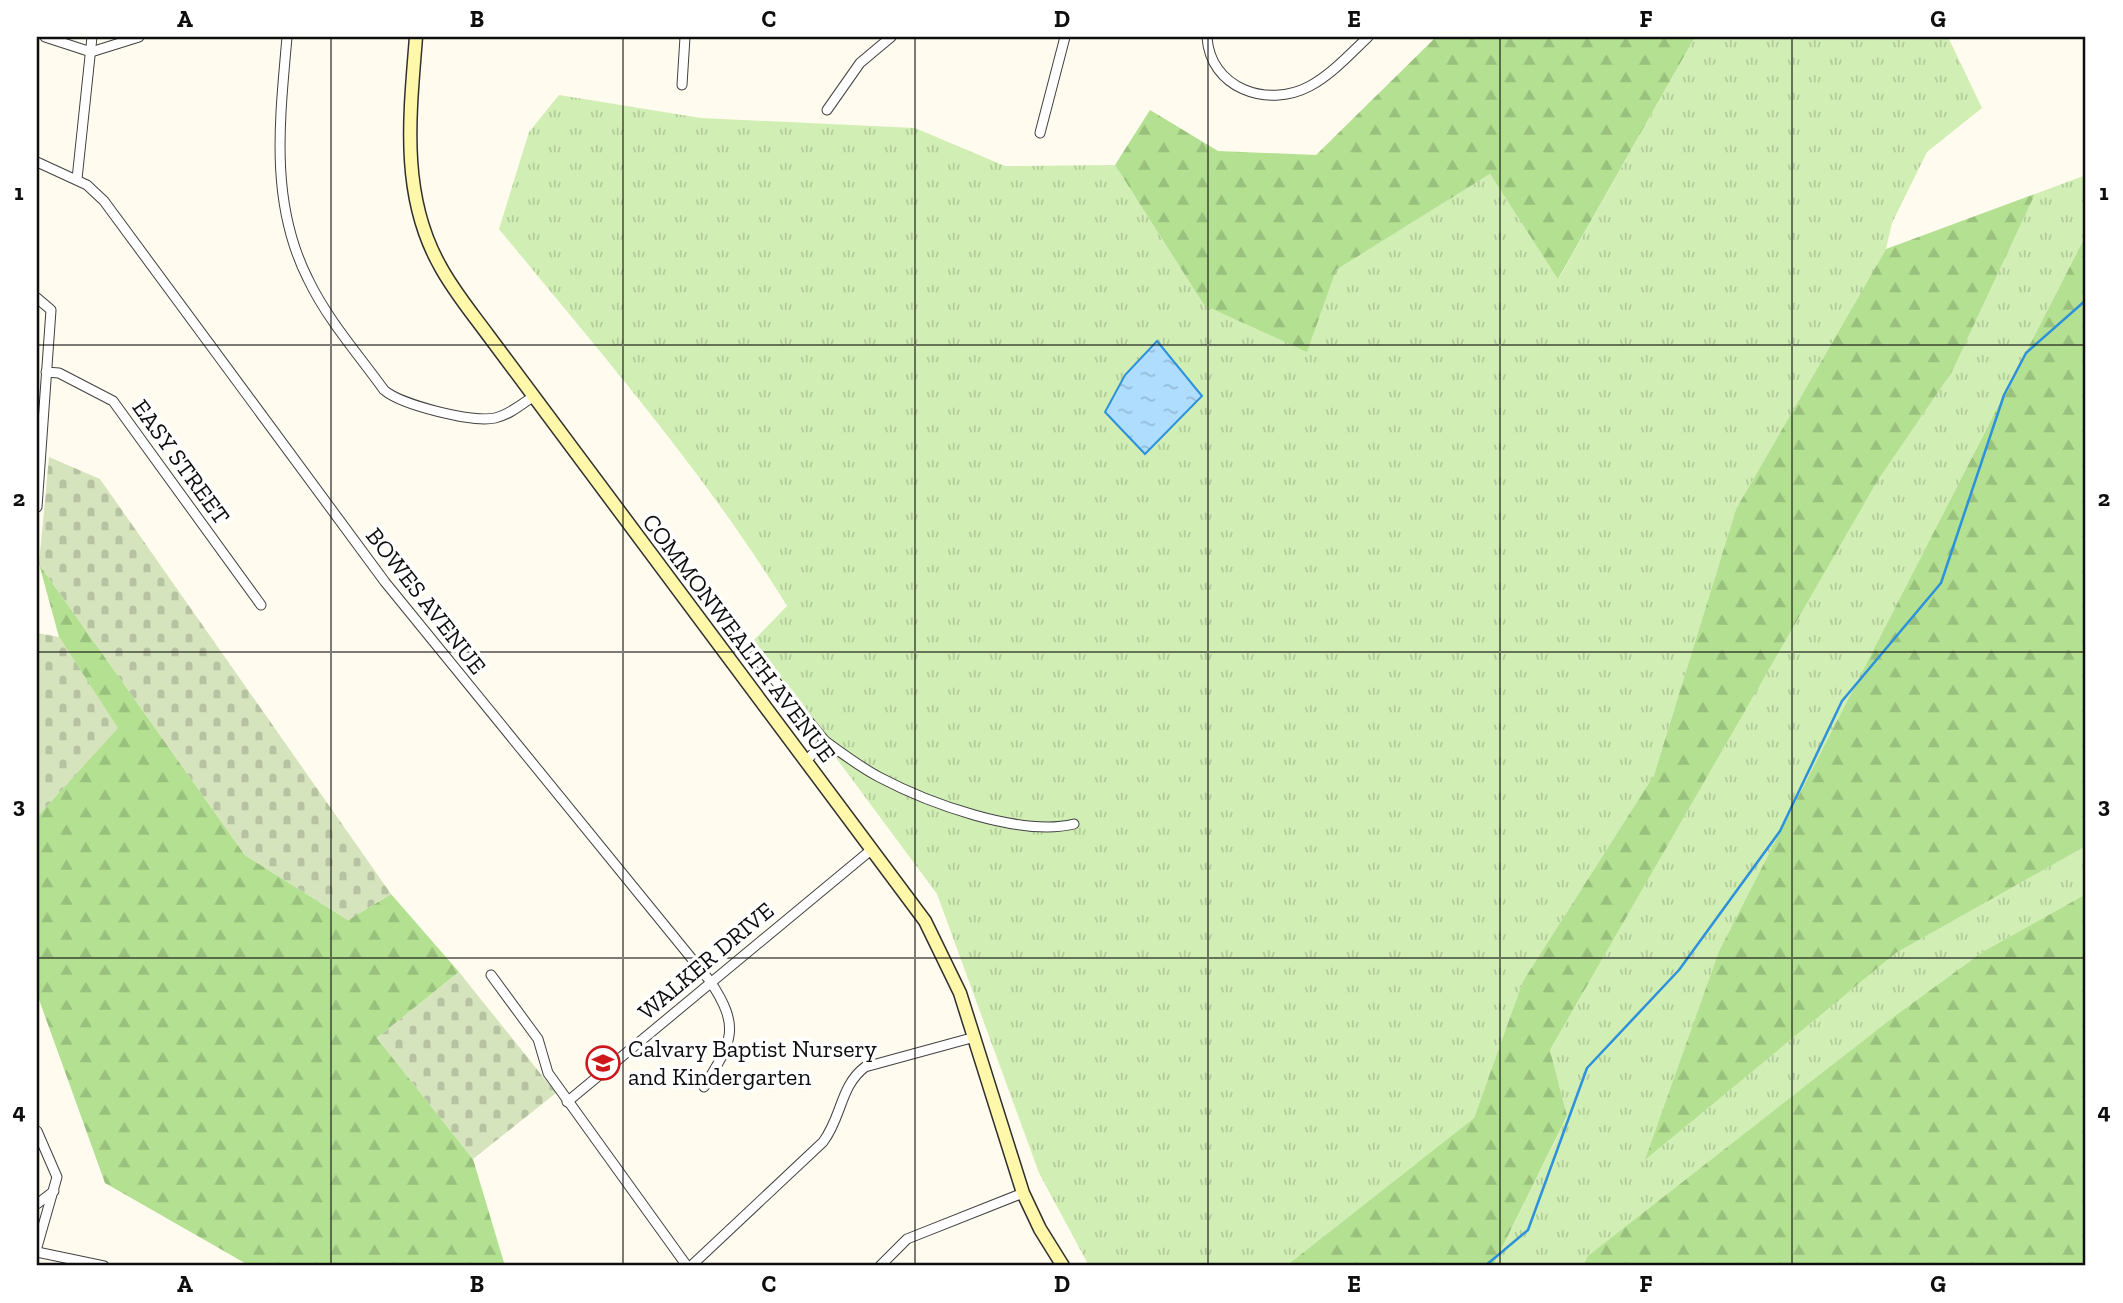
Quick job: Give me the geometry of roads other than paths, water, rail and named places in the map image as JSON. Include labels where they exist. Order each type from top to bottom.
[{"type":"street","points":[[45,37],[91,52],[139,37]]},
{"type":"street","points":[[77,179],[92,37]]},
{"type":"street","points":[[287,37],[279,136],[280,181],[295,249],[326,311],[384,390],[397,398],[486,419],[504,415],[534,396]]},
{"type":"street","name":"COMMONWEALTH AVENUE","points":[[416,37],[409,148],[412,180],[422,225],[451,284],[925,921],[960,993],[1023,1193],[1040,1229],[1063,1266]]},
{"type":"street","points":[[682,85],[685,37]]},
{"type":"street","points":[[827,110],[860,63],[891,37]]},
{"type":"street","points":[[1040,133],[1065,37]]},
{"type":"street","points":[[1207,37],[1210,57],[1221,75],[1238,88],[1268,95],[1290,93],[1310,86],[1368,37]]},
{"type":"street","name":"BOWES AVENUE","points":[[37,162],[77,179],[104,201],[385,582],[710,981],[727,1007],[730,1029],[727,1047],[704,1087]]},
{"type":"street","points":[[37,298],[51,310],[39,442],[37,507]]},
{"type":"street","name":"EASY STREET","points":[[46,372],[59,373],[113,401],[261,605]]},
{"type":"street","points":[[749,649],[825,741],[877,776],[963,810],[1054,829],[1074,824]]},
{"type":"street","points":[[805,762],[825,741]]},
{"type":"street","name":"WALKER DRIVE","points":[[567,1102],[871,850]]},
{"type":"street","points":[[491,975],[538,1039],[548,1073],[567,1102],[689,1266],[823,1142],[835,1128],[845,1089],[853,1076],[865,1067],[975,1037]]},
{"type":"street","points":[[37,1131],[57,1177],[37,1249],[104,1266]]},
{"type":"street","points":[[37,1204],[55,1190]]},
{"type":"street","points":[[880,1266],[907,1238],[1023,1193]]},
{"type":"water","points":[[1157,341],[1202,396],[1145,454],[1105,412],[1125,375]]},
{"type":"waterway","points":[[1485,1266],[1528,1230],[1587,1068],[1679,970],[1780,831],[1842,701],[1941,583],[2004,395],[2026,353],[2086,300]]},
{"type":"place","name":"Calvary Baptist Nursery and Kindergarten","points":[[603,1063]]}]
